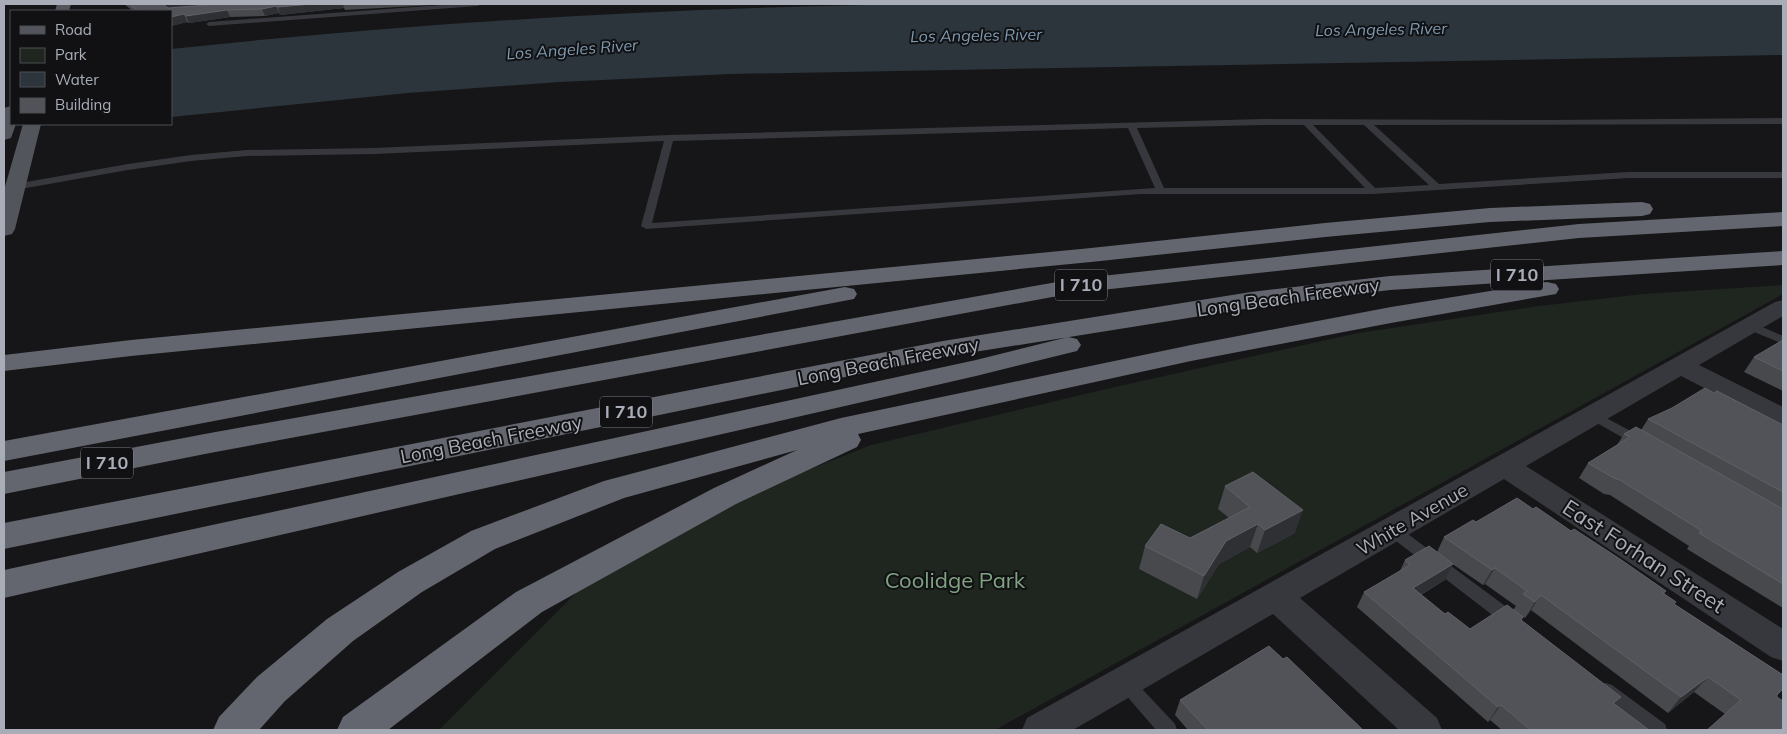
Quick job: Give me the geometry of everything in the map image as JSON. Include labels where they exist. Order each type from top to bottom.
[{"type":"highway","points":[[4,362],[619,299],[1091,255],[1325,230],[1490,215],[1675,208],[1783,207]]},
{"type":"highway","name":"Long Beach Freeway","points":[[4,483],[210,443],[1074,286],[1580,231],[1783,219]]},
{"type":"highway","points":[[4,451],[738,313],[927,280],[1091,255]]},
{"type":"highway","points":[[233,730],[271,689],[340,630],[410,582],[484,540],[615,489],[841,428],[1191,353],[1391,315],[1582,283],[1783,260]]},
{"type":"highway","name":"Long Beach Freeway","points":[[4,536],[943,349],[1251,300],[1390,283],[1783,260]]},
{"type":"highway","points":[[4,584],[58,570],[976,368],[1251,300]]},
{"type":"highway","points":[[357,730],[529,602],[716,500],[848,439],[973,401]]},
{"type":"highway","points":[[4,475],[139,449],[210,443]]},
{"type":"main road","points":[[4,134],[10,114]]},
{"type":"main road","points":[[4,229],[32,125]]},
{"type":"street","name":"White Avenue","points":[[1040,730],[1783,307]]},
{"type":"street","points":[[1681,366],[1783,418]]},
{"type":"street","name":"East Forhan Street","points":[[1505,466],[1783,647]]},
{"type":"street","points":[[1276,596],[1424,730]]},
{"type":"lane","points":[[334,14],[340,4]]},
{"type":"lane","points":[[209,24],[422,6],[478,4]]},
{"type":"lane","points":[[17,179],[247,153],[374,151],[669,138],[1306,122],[1783,121]]},
{"type":"lane","points":[[1306,122],[1374,191]]},
{"type":"lane","points":[[1366,122],[1437,187]]},
{"type":"lane","points":[[1131,125],[1161,191]]},
{"type":"lane","points":[[669,138],[646,226],[1161,191],[1374,191],[1628,175],[1783,175]]},
{"type":"lane","points":[[1751,326],[1783,340]]},
{"type":"lane","points":[[1593,415],[1654,450]]},
{"type":"lane","points":[[1392,530],[1525,630]]},
{"type":"lane","points":[[1126,682],[1168,730]]},
{"type":"lane","points":[[1596,683],[1658,730]]},
{"type":"green space","name":"Coolidge Park","points":[[1783,285],[1783,294],[995,730],[439,730],[588,581],[705,511],[871,445],[1106,389],[1358,333],[1539,306],[1643,294]]},
{"type":"water","name":"Los Angeles River","points":[[931,4],[1783,4],[1783,55],[729,74],[560,82],[408,93],[172,117],[172,49],[266,39],[456,24],[646,12]]},
{"type":"pier","points":[[5,64],[10,64],[10,125],[53,125],[51,134],[4,139]]},
{"type":"building","points":[[129,4],[163,4],[168,8],[220,4],[312,4],[227,10],[172,17],[172,10],[137,10]]},
{"type":"building","points":[[1783,340],[1783,371],[1754,357]]},
{"type":"building","points":[[1705,388],[1714,393],[1717,391],[1783,425],[1783,492],[1648,419],[1672,408]]},
{"type":"building","points":[[1636,427],[1783,509],[1783,584],[1699,533],[1702,531],[1620,480],[1588,463],[1630,437],[1624,434]]},
{"type":"building","points":[[1253,472],[1303,510],[1265,530],[1258,524],[1226,541],[1204,576],[1145,546],[1161,524],[1190,538],[1250,507],[1225,486]]},
{"type":"building","points":[[1517,498],[1533,509],[1536,507],[1571,531],[1574,529],[1620,559],[1666,591],[1663,593],[1676,602],[1674,604],[1783,675],[1783,689],[1777,697],[1783,701],[1783,730],[1707,730],[1741,700],[1708,677],[1681,697],[1541,595],[1535,602],[1523,594],[1527,591],[1495,568],[1492,570],[1444,537],[1473,520],[1476,522]]},
{"type":"building","points":[[1429,546],[1453,564],[1413,588],[1445,614],[1448,612],[1470,629],[1507,605],[1523,617],[1521,620],[1621,697],[1613,703],[1649,730],[1531,730],[1501,705],[1498,707],[1364,592],[1410,565],[1405,560]]},
{"type":"building","points":[[1269,646],[1283,659],[1287,657],[1363,730],[1208,730],[1180,700]]}]
